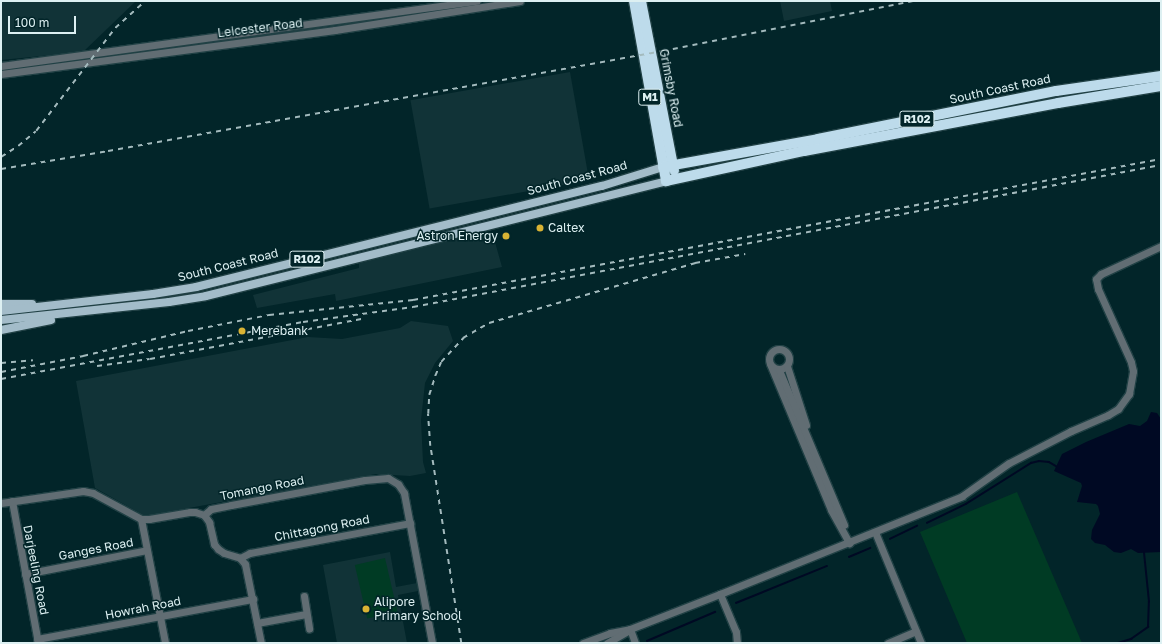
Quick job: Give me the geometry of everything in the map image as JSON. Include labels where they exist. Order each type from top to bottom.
[{"type":"highway","name":"Grimsby Road","points":[[634,1],[671,180]]},
{"type":"highway","name":"Grimsby Road","points":[[641,1],[668,166]]},
{"type":"highway","name":"South Coast Road","points":[[668,166],[818,139],[973,109],[1056,91],[1161,76]]},
{"type":"highway","points":[[1129,81],[1131,92]]},
{"type":"highway","name":"South Coast Road","points":[[671,180],[804,152],[1058,103],[1161,86]]},
{"type":"highway","points":[[973,109],[975,120]]},
{"type":"main road","name":"South Coast Road","points":[[1,311],[126,297],[196,287],[528,205],[619,181],[668,166]]},
{"type":"main road","name":"South Coast Road","points":[[1,320],[77,313],[192,298],[671,180]]},
{"type":"main road","points":[[619,181],[622,192]]},
{"type":"main road","points":[[528,205],[529,214]]},
{"type":"main road","points":[[472,218],[474,228]]},
{"type":"main road","points":[[435,228],[438,237]]},
{"type":"main road","points":[[413,233],[416,243]]},
{"type":"main road","points":[[356,247],[358,257]]},
{"type":"main road","points":[[246,274],[249,285]]},
{"type":"main road","points":[[126,297],[128,307]]},
{"type":"main road","points":[[1,304],[67,304]]},
{"type":"main road","points":[[1,330],[65,318],[77,313]]},
{"type":"street","name":"Leicester Road","points":[[1,66],[24,66],[218,41],[477,1]]},
{"type":"street","name":"Leicester Road","points":[[218,41],[335,30],[520,1]]},
{"type":"street","name":"Leicester Road","points":[[1,74],[24,66]]},
{"type":"street","points":[[583,643],[610,633],[630,629],[849,543],[962,496],[1009,463],[1118,409],[1129,394],[1133,371],[1131,362],[1096,283],[1098,276],[1101,274],[1161,246]]},
{"type":"street","points":[[810,441],[804,416],[787,366],[789,356],[782,349],[772,351],[769,357],[770,364],[832,510],[849,543]]},
{"type":"street","points":[[770,364],[779,370],[842,519],[849,543]]},
{"type":"street","points":[[779,370],[787,366]]},
{"type":"street","name":"Tomango Road","points":[[204,515],[211,509],[345,483],[382,478],[393,480],[404,492],[410,523]]},
{"type":"street","points":[[1,503],[83,491],[93,493],[141,519],[190,512],[196,512],[204,515],[209,522],[214,544],[218,549],[224,554],[240,558],[247,568],[261,643]]},
{"type":"street","name":"Darjeeling Road","points":[[12,501],[38,641]]},
{"type":"street","points":[[141,519],[165,643]]},
{"type":"street","points":[[410,523],[432,643]]},
{"type":"street","name":"Chittagong Road","points":[[240,558],[250,553],[410,523]]},
{"type":"street","points":[[876,532],[922,643]]},
{"type":"street","name":"Ganges Road","points":[[25,574],[147,550]]},
{"type":"street","points":[[720,594],[736,632],[737,643]]},
{"type":"street","points":[[304,596],[306,614],[310,629]]},
{"type":"street","name":"Howrah Road","points":[[38,641],[253,599]]},
{"type":"street","points":[[258,623],[306,614]]},
{"type":"street","points":[[607,643],[630,629]]},
{"type":"street","points":[[630,629],[635,643]]},
{"type":"street","points":[[888,643],[916,631]]},
{"type":"shaded area","points":[[1,1],[136,1],[83,52],[1,60]]},
{"type":"shaded area","points":[[780,1],[830,1],[832,11],[784,21]]},
{"type":"shaded area","points":[[570,72],[589,180],[430,208],[410,100]]},
{"type":"shaded area","points":[[487,230],[493,235],[502,267],[336,301],[335,294],[257,308],[253,295],[359,268],[359,263]]},
{"type":"shaded area","points":[[411,321],[448,326],[453,341],[435,363],[425,383],[421,420],[423,462],[426,473],[410,476],[376,474],[145,516],[95,488],[76,381],[308,337],[342,339],[400,328]]},
{"type":"shaded area","name":"Alipore Primary School","points":[[390,552],[396,587],[417,583],[418,591],[398,595],[407,643],[337,643],[323,565]]},
{"type":"green space","points":[[1017,492],[1082,643],[967,643],[920,532]]},
{"type":"green space","points":[[385,558],[397,612],[367,619],[355,565]]},
{"type":"water","points":[[1151,412],[1157,413],[1161,419],[1161,552],[1138,553],[1131,549],[1121,553],[1114,552],[1105,545],[1095,543],[1091,539],[1092,530],[1100,514],[1096,504],[1077,502],[1082,486],[1081,483],[1054,471],[1062,454],[1129,424],[1140,426],[1147,421]]},
{"type":"waterway","points":[[927,523],[966,504],[1031,463],[1039,461],[1049,462],[1056,466]]},
{"type":"waterway","points":[[890,539],[917,526]]},
{"type":"waterway","points":[[849,557],[870,548]]},
{"type":"waterway","points":[[1118,643],[1131,639],[1148,627],[1149,602],[1144,553]]},
{"type":"waterway","points":[[736,603],[827,566]]},
{"type":"waterway","points":[[647,641],[715,612]]},
{"type":"railway","points":[[1,157],[18,146],[36,131],[115,28],[145,1]]},
{"type":"railway","points":[[1,169],[663,51],[914,1]]},
{"type":"railway","points":[[1,372],[83,356],[188,331],[269,315],[413,300],[1161,159]]},
{"type":"railway","points":[[1,379],[303,322],[413,307],[1161,165]]},
{"type":"railway","points":[[461,643],[430,446],[428,414],[429,395],[441,362],[463,338],[489,323],[695,263],[745,254]]},
{"type":"railway","points":[[97,366],[150,359],[361,319]]},
{"type":"railway","points":[[1,363],[33,360]]},
{"type":"place","name":"Caltex","points":[[540,228]]},
{"type":"place","name":"Astron Energy","points":[[506,236]]},
{"type":"place","name":"Merebank","points":[[242,331]]},
{"type":"place","name":"Alipore Primary School","points":[[366,609]]}]
